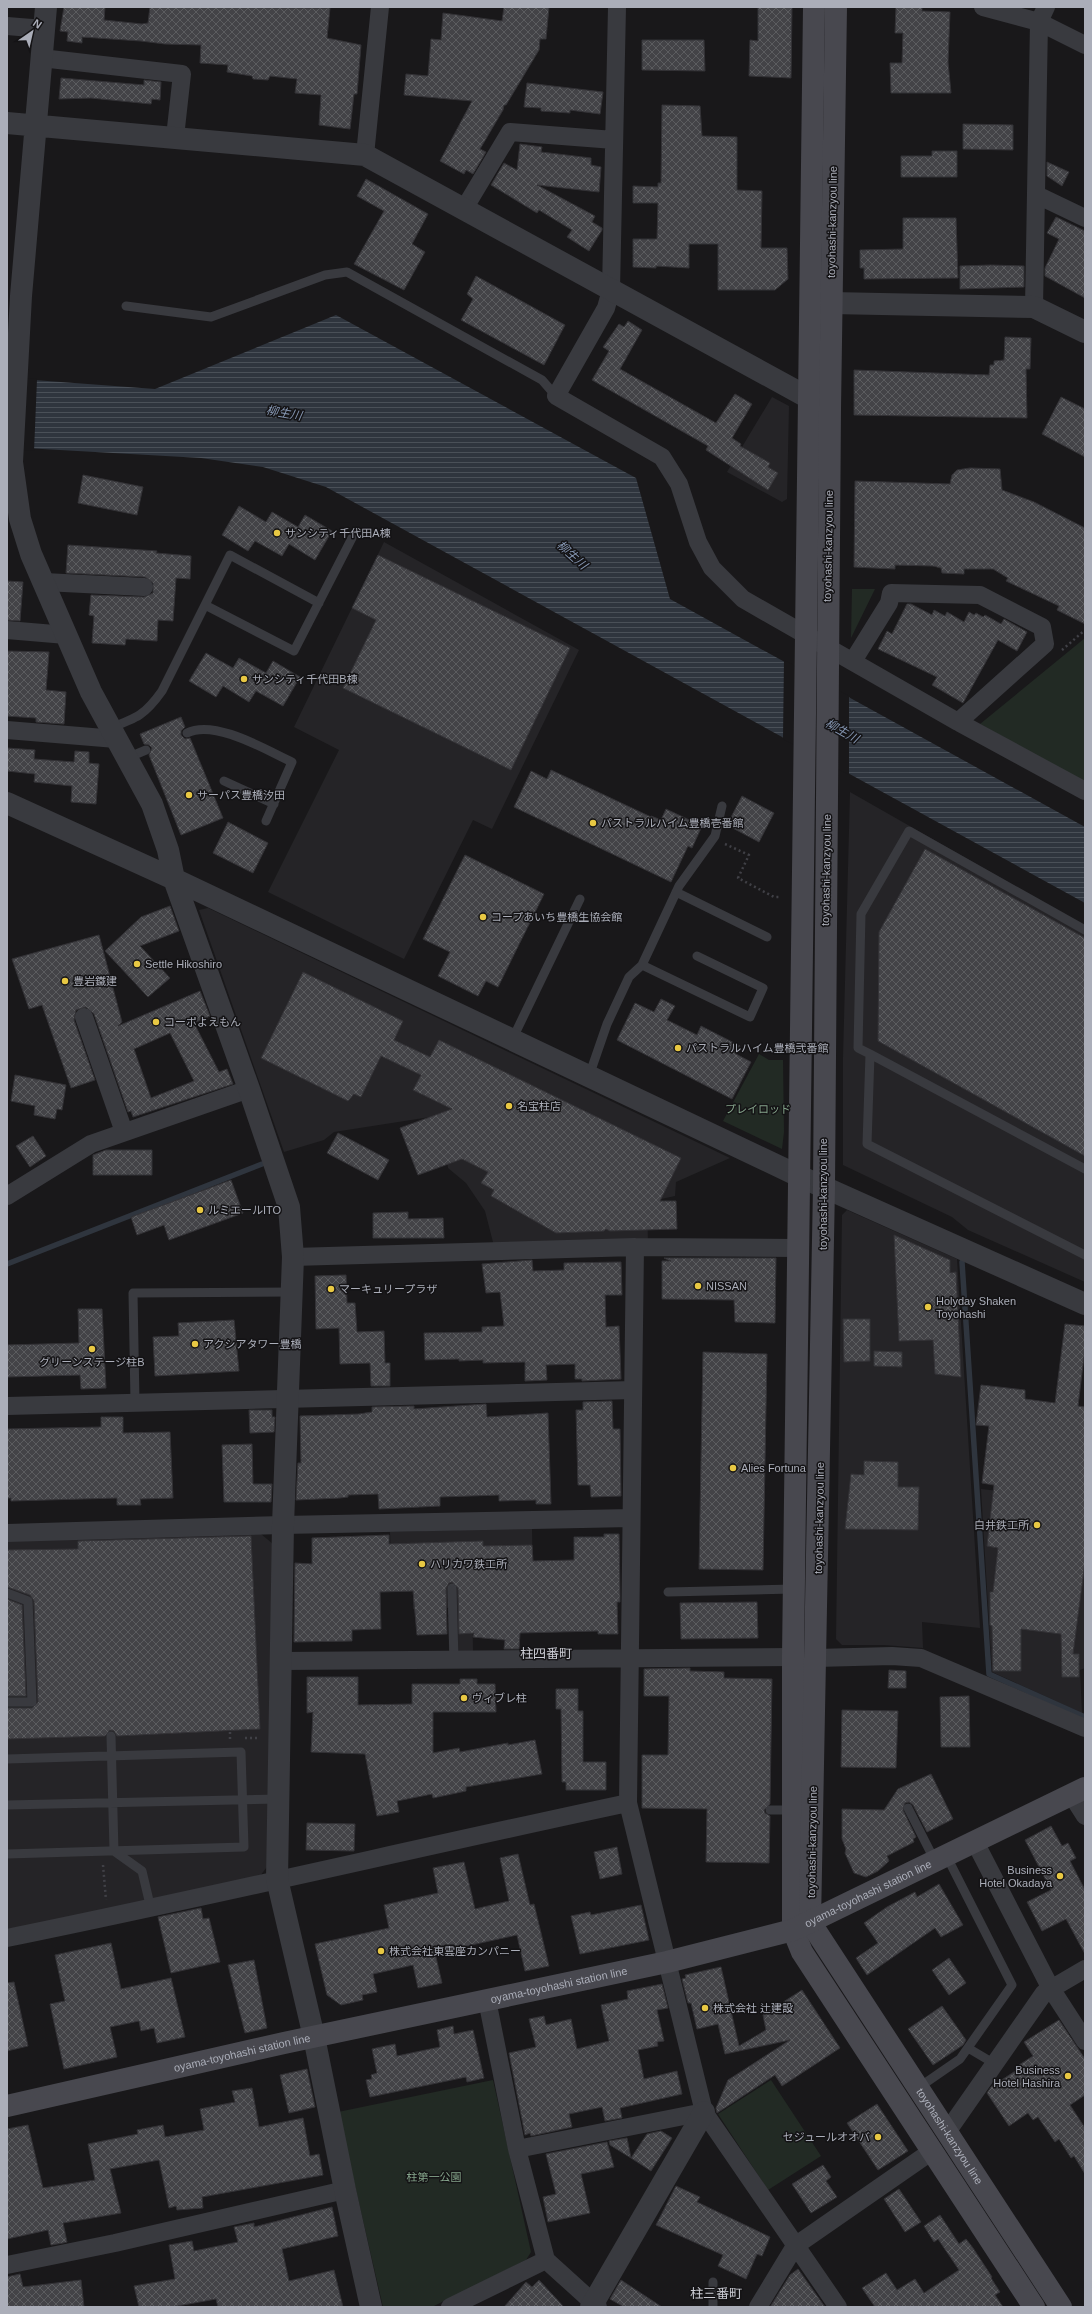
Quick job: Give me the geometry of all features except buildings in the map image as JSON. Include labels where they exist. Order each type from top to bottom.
[{"type":"main road","name":"toyohashi-kanzyou line","points":[[814,7],[816,405],[824,1055],[824,1187],[816,1658],[801,1926],[918,2088],[1061,2307]]},
{"type":"main road","name":"toyohashi-kanzyou line","points":[[836,7],[831,303],[816,405],[800,1056],[792,1657],[792,1810],[802,1952],[1034,2307]]},
{"type":"main road","name":"oyama-toyohashi station line","points":[[7,2106],[314,2037],[667,1962],[801,1926],[1078,1791]]},
{"type":"street","points":[[46,7],[36,125],[14,296],[18,365],[12,462],[13,519],[31,554],[66,634],[113,733],[137,754],[168,850],[174,879],[249,1089],[289,1207],[293,1257],[283,1525],[282,1661],[277,1879],[314,2037],[345,2190],[371,2307]]},
{"type":"street","points":[[365,154],[380,7]]},
{"type":"street","points":[[617,7],[611,290],[606,308],[556,396],[662,457],[679,484],[698,542],[712,568],[728,586],[743,599],[958,722],[1085,791]]},
{"type":"street","points":[[983,7],[1043,15],[1085,45]]},
{"type":"street","points":[[1034,307],[1043,15]]},
{"type":"street","points":[[7,26],[44,29]]},
{"type":"street","points":[[42,58],[182,74],[175,137]]},
{"type":"street","points":[[7,123],[365,154],[816,405]]},
{"type":"street","points":[[464,209],[510,132],[614,140]]},
{"type":"street","points":[[1037,195],[1085,218]]},
{"type":"street","points":[[831,303],[1034,307],[1085,332]]},
{"type":"street","points":[[44,582],[144,587]]},
{"type":"street","points":[[853,661],[889,603],[891,593],[980,595],[1042,627],[1045,644],[958,722]]},
{"type":"street","points":[[7,630],[66,634]]},
{"type":"street","points":[[7,730],[113,733]]},
{"type":"street","points":[[7,803],[174,879],[799,1176],[1084,1300]]},
{"type":"street","points":[[84,1017],[124,1132]]},
{"type":"street","points":[[7,1196],[91,1144],[249,1089]]},
{"type":"street","points":[[293,1257],[635,1248],[798,1248]]},
{"type":"street","points":[[635,1248],[628,1804],[704,2112],[838,2307]]},
{"type":"street","points":[[7,1406],[633,1390]]},
{"type":"street","points":[[7,1533],[283,1525],[631,1518]]},
{"type":"street","points":[[816,1658],[899,1656],[921,1658],[1085,1728]]},
{"type":"street","points":[[282,1661],[792,1657]]},
{"type":"street","points":[[1078,1791],[1085,1816]]},
{"type":"street","points":[[7,1938],[151,1909],[277,1879],[628,1804]]},
{"type":"street","points":[[975,1842],[1050,1987],[1085,2041]]},
{"type":"street","points":[[947,2132],[1044,1993],[1050,1987],[1085,1969]]},
{"type":"street","points":[[487,2000],[517,2149],[546,2260],[594,2306],[704,2112]]},
{"type":"street","points":[[517,2149],[704,2112]]},
{"type":"street","points":[[758,2307],[795,2246],[932,2151]]},
{"type":"street","points":[[7,2265],[115,2243],[345,2190]]},
{"type":"street","points":[[450,2307],[546,2260]]},
{"type":"lane","points":[[126,306],[211,317],[325,275],[347,272],[542,380],[556,396]]},
{"type":"lane","points":[[205,605],[294,652],[352,538]]},
{"type":"lane","points":[[113,733],[138,718],[151,706],[162,691],[230,555],[319,603]]},
{"type":"lane","points":[[187,733],[195,728],[230,733],[292,762],[266,821]]},
{"type":"lane","points":[[224,781],[274,804]]},
{"type":"lane","points":[[590,1076],[607,1024],[629,977],[642,965],[676,892],[714,836],[722,806]]},
{"type":"lane","points":[[1085,930],[909,831],[861,914],[858,1048],[1085,1169]]},
{"type":"lane","points":[[676,892],[767,937]]},
{"type":"lane","points":[[512,1040],[580,898]]},
{"type":"lane","points":[[642,965],[750,1017],[763,988],[697,956]]},
{"type":"lane","points":[[870,1054],[867,1144],[1085,1255]]},
{"type":"lane","points":[[135,1402],[133,1293],[292,1292]]},
{"type":"lane","points":[[452,1588],[454,1660]]},
{"type":"lane","points":[[668,1592],[793,1589]]},
{"type":"lane","points":[[7,1593],[28,1601],[32,1702],[7,1702]]},
{"type":"lane","points":[[111,1736],[114,1851]]},
{"type":"lane","points":[[7,1759],[241,1752],[244,1847],[7,1854]]},
{"type":"lane","points":[[7,1805],[279,1798]]},
{"type":"lane","points":[[908,1808],[941,1858],[1012,1986],[960,2059],[918,2088]]},
{"type":"lane","points":[[770,1810],[792,1810]]},
{"type":"lane","points":[[114,1851],[142,1870],[151,1909]]},
{"type":"lane","points":[[968,2048],[995,2064]]},
{"type":"lane","points":[[713,2282],[713,2307]]},
{"type":"path","points":[[729,846],[749,855],[738,878],[774,897],[781,897]]},
{"type":"shaded area","points":[[772,397],[789,406],[787,499],[782,502],[727,472]]},
{"type":"shaded area","points":[[384,542],[579,650],[492,829],[473,820],[404,959],[268,892],[339,750],[294,727]]},
{"type":"shaded area","points":[[850,792],[1085,926],[1085,1282],[968,1230],[952,1217],[843,1165],[843,1058]]},
{"type":"shaded area","points":[[208,908],[730,1158],[676,1182],[675,1196],[647,1202],[648,1243],[494,1246],[485,1211],[466,1183],[448,1168],[443,1115],[334,1132],[324,1140],[284,1152],[199,910]]},
{"type":"shaded area","points":[[847,1210],[957,1259],[980,1628],[922,1622],[923,1648],[884,1645],[842,1645],[836,1639],[842,1215]]},
{"type":"shaded area","points":[[981,1489],[1085,1501],[1085,1668],[1080,1670],[1082,1713],[992,1672]]},
{"type":"shaded area","points":[[532,1528],[533,1589],[472,1590],[473,1651],[449,1652],[448,1608],[413,1609],[413,1591],[392,1592],[390,1532]]},
{"type":"shaded area","points":[[255,1529],[273,1544],[270,1863],[260,1876],[7,1931],[7,1539]]},
{"type":"green space","points":[[852,589],[875,589],[851,638]]},
{"type":"green space","points":[[1085,638],[1085,782],[980,724]]},
{"type":"green space","name":"プレイロッド","points":[[759,1054],[769,1060],[783,1060],[784,1132],[782,1149],[723,1121]]},
{"type":"green space","name":"柱第一公園","points":[[493,2080],[531,2252],[526,2260],[432,2307],[383,2307],[338,2112]]},
{"type":"green space","points":[[771,2080],[821,2156],[768,2190],[718,2114]]},
{"type":"water","name":"柳生川","points":[[336,315],[636,478],[670,599],[1085,827],[1085,903],[326,487],[263,467],[201,458],[7,447],[7,378],[155,389]]},
{"type":"pier","points":[[7,376],[37,379],[34,451],[7,449]]},
{"type":"pier","points":[[784,660],[849,696],[849,775],[783,739]]},
{"type":"waterway","points":[[7,1264],[262,1164]]},
{"type":"waterway","points":[[962,1262],[989,1674],[1085,1717]]},
{"type":"place","name":"サンシティ千代田A棟","points":[[277,533]]},
{"type":"place","name":"サンシティ千代田B棟","points":[[244,679]]},
{"type":"place","name":"サーパス豊橋汐田","points":[[189,795]]},
{"type":"place","name":"パストラルハイム豊橋壱番館","points":[[593,823]]},
{"type":"place","name":"コープあいち豊橋生協会館","points":[[483,917]]},
{"type":"place","name":"Settle Hikoshiro","points":[[137,964]]},
{"type":"place","name":"豊岩鐵建","points":[[65,981]]},
{"type":"place","name":"コーポよえもん","points":[[156,1022]]},
{"type":"place","name":"パストラルハイム豊橋弐番館","points":[[678,1048]]},
{"type":"place","name":"名宝柱店","points":[[509,1106]]},
{"type":"place","name":"ルミエールITO","points":[[200,1210]]},
{"type":"place","name":"NISSAN","points":[[698,1286]]},
{"type":"place","name":"マーキュリープラザ","points":[[331,1289]]},
{"type":"place","name":"Holyday Shaken Toyohashi","points":[[928,1307]]},
{"type":"place","name":"アクシアタワー豊橋","points":[[195,1344]]},
{"type":"place","name":"グリーンステージ柱B","points":[[92,1349]]},
{"type":"place","name":"Alies Fortuna","points":[[733,1468]]},
{"type":"place","name":"白井鉄工所","points":[[1037,1525]]},
{"type":"place","name":"ハリカワ鉄工所","points":[[422,1564]]},
{"type":"place","name":"ヴィブレ柱","points":[[464,1698]]},
{"type":"place","name":"Business Hotel Okadaya","points":[[1060,1876]]},
{"type":"place","name":"株式会社東雲座カンパニー","points":[[381,1951]]},
{"type":"place","name":"株式会社 辻建設","points":[[705,2008]]},
{"type":"place","name":"Business Hotel Hashira","points":[[1068,2076]]},
{"type":"place","name":"セジュールオオバ","points":[[878,2137]]},
{"type":"district","name":"柱四番町","points":[[546,1653]]},
{"type":"district","name":"柱三番町","points":[[716,2293]]}]
